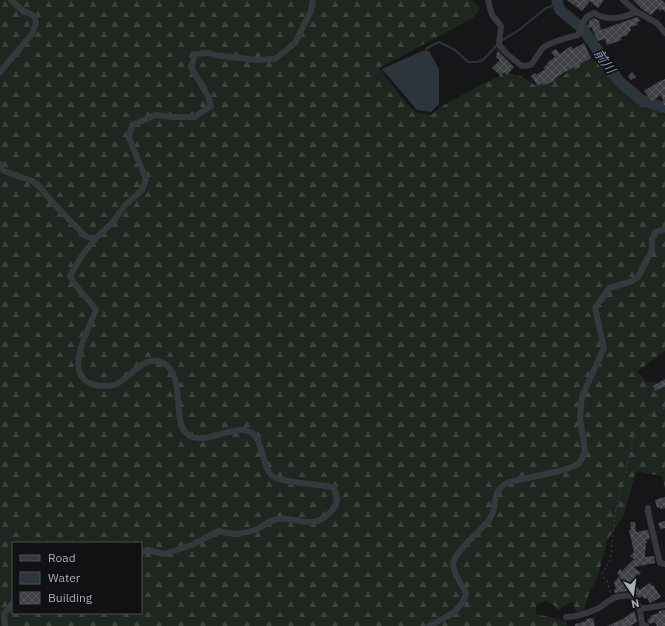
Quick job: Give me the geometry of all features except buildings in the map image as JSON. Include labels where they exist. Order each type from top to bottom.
[{"type":"street","points":[[0,72],[32,34],[36,24],[35,17],[24,12],[11,0]]},
{"type":"street","points":[[142,553],[148,550],[164,554],[192,545],[219,531],[240,534],[255,530],[274,519],[288,519],[307,523],[319,521],[330,514],[337,505],[337,495],[333,487],[323,484],[287,481],[272,476],[260,446],[250,432],[244,430],[235,431],[205,438],[195,438],[186,433],[181,424],[176,382],[171,370],[159,361],[153,360],[139,366],[125,379],[113,386],[97,386],[83,379],[78,372],[78,357],[96,310],[73,283],[70,276],[81,257],[95,239],[113,222],[125,206],[142,190],[146,179],[129,138],[132,125],[156,115],[194,117],[211,106],[191,67],[195,54],[209,53],[214,55],[257,60],[275,59],[295,43],[311,11],[313,0]]},
{"type":"street","points":[[488,0],[492,15],[501,26],[499,44],[508,55],[522,66],[531,65],[543,48],[562,39],[578,36],[581,27],[591,13],[594,13],[601,18],[621,18],[637,12]]},
{"type":"street","points":[[623,0],[637,12],[657,23],[665,33]]},
{"type":"street","points":[[0,164],[4,171],[32,181],[40,187],[85,236],[95,239]]},
{"type":"street","points":[[429,626],[448,616],[461,605],[465,599],[466,593],[453,565],[456,556],[491,518],[497,492],[501,485],[567,469],[580,462],[585,452],[580,418],[582,396],[604,348],[594,308],[609,288],[630,282],[638,277],[652,250],[652,238],[655,232],[665,229]]},
{"type":"street","points":[[648,508],[660,563],[665,564]]},
{"type":"street","points":[[566,617],[584,614],[601,607],[612,599],[627,595],[636,600],[640,609],[642,624],[646,626]]},
{"type":"street","points":[[5,626],[4,614],[12,604]]},
{"type":"street","points":[[640,609],[665,604]]},
{"type":"path","points":[[612,599],[607,580],[604,578],[602,573],[610,561],[616,509],[634,432],[650,414],[665,408]]},
{"type":"green space","points":[[0,0],[473,0],[480,8],[473,18],[379,68],[415,112],[431,115],[439,108],[478,86],[507,73],[521,76],[535,85],[563,76],[586,56],[604,66],[649,99],[665,116],[665,351],[637,372],[647,382],[665,382],[665,488],[662,476],[636,471],[624,515],[607,541],[598,576],[589,593],[584,611],[579,613],[575,609],[573,602],[557,611],[554,605],[545,601],[536,605],[536,614],[566,621],[567,626],[0,626]]},
{"type":"water","points":[[422,51],[429,51],[439,69],[439,104],[431,112],[417,110],[382,69]]},
{"type":"waterway","name":"前川","points":[[558,0],[557,2],[560,10],[583,29],[619,81],[641,100],[665,108]]},
{"type":"waterway","points":[[501,41],[519,30],[546,8],[558,4]]},
{"type":"waterway","points":[[425,53],[427,48],[439,42],[455,50],[468,62],[477,62],[483,60],[498,44]]}]
